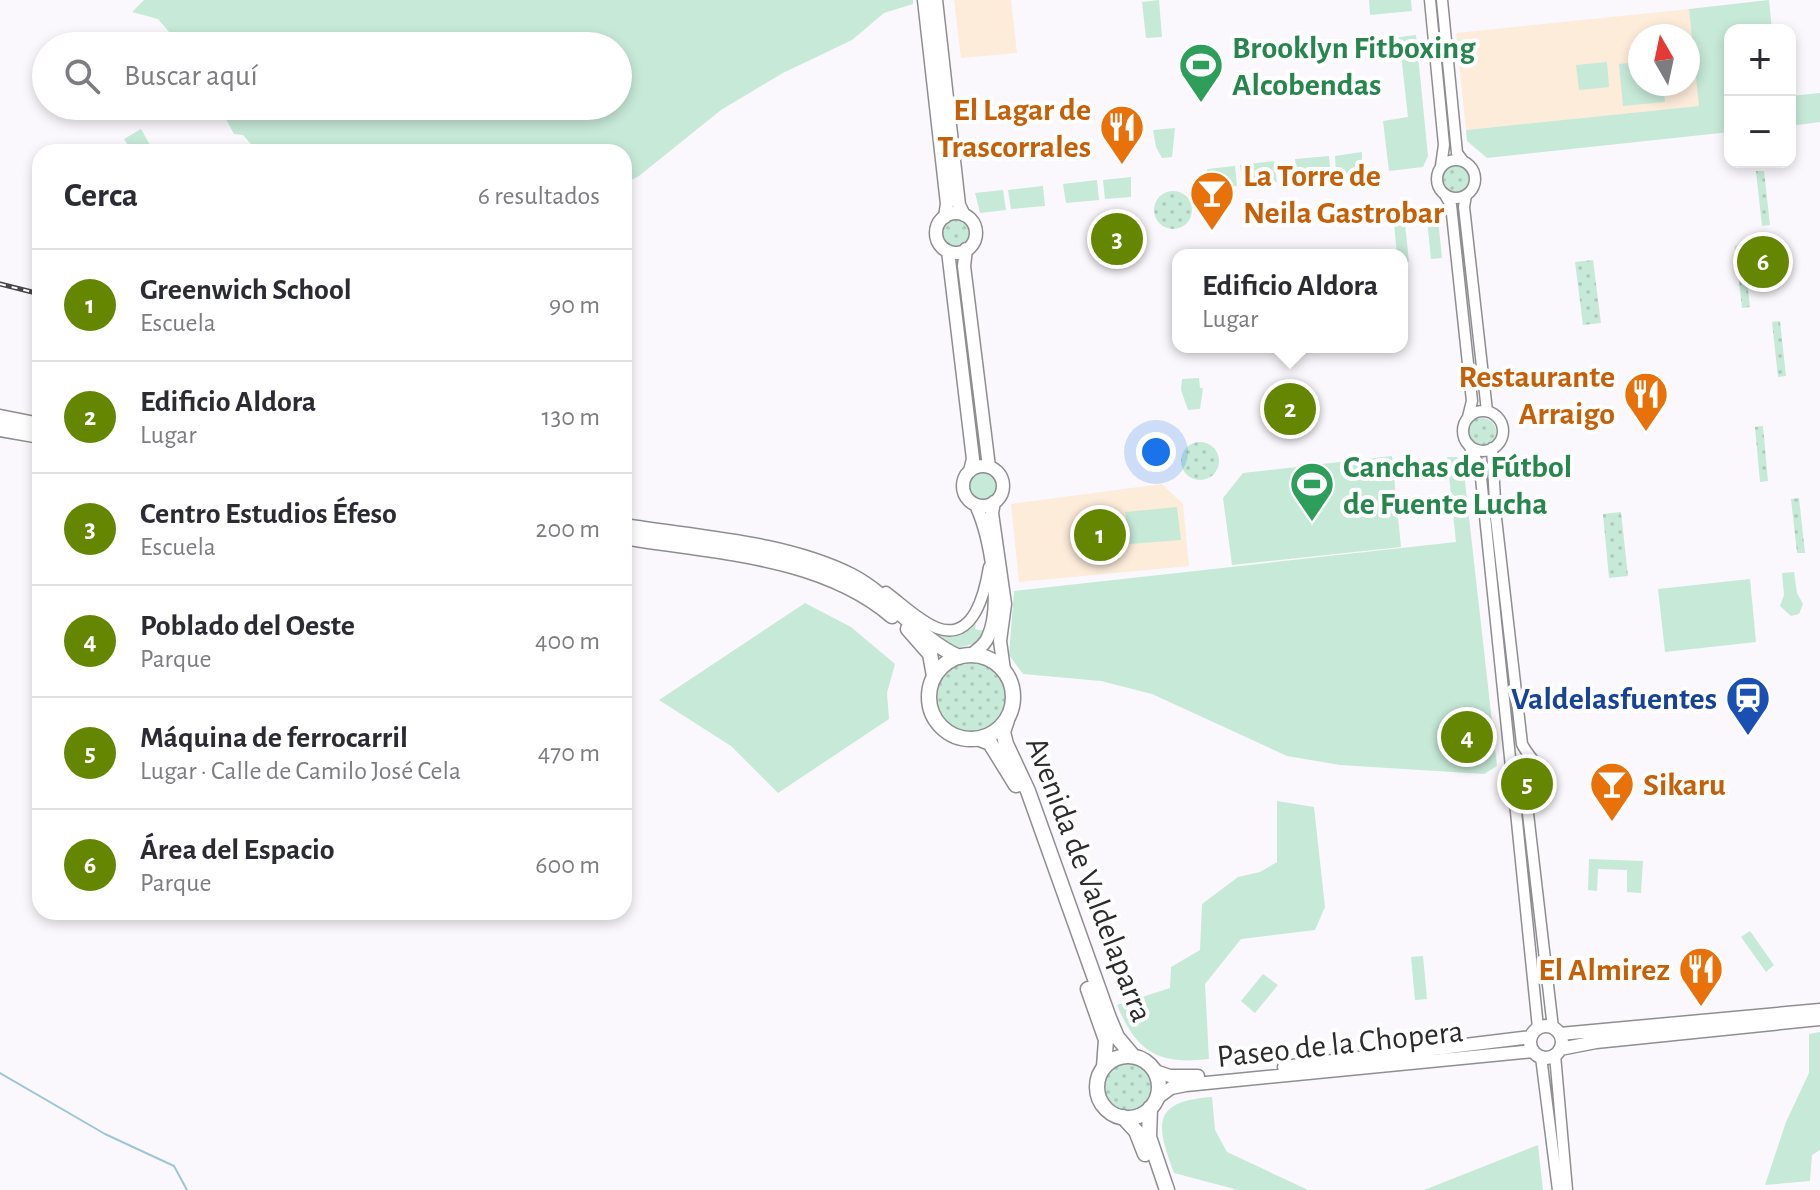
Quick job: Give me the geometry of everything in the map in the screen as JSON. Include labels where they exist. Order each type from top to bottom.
[{"type":"highway","points":[[0,417],[32,423]]},
{"type":"highway","points":[[0,429],[32,435]]},
{"type":"highway","points":[[632,527],[766,550],[814,561],[852,576],[884,597],[941,649],[994,662],[1004,670],[1014,697],[1007,720],[996,732],[980,739],[953,736],[933,717],[928,703],[934,676],[930,654],[906,627],[882,607],[839,581],[782,564],[632,538]]},
{"type":"highway","points":[[934,676],[965,656]]},
{"type":"highway","name":"Avenida de Valdelaparra","points":[[1007,720],[1003,732],[1006,744],[1028,791],[1109,1018],[1117,1037],[1133,1056]]},
{"type":"highway","name":"Avenida de Valdelaparra","points":[[980,739],[990,743],[1017,788],[1106,1040],[1104,1067]]},
{"type":"highway","points":[[1153,1104],[1142,1114],[1114,1115],[1101,1102],[1097,1084],[1104,1067],[1112,1060],[1133,1056],[1155,1071],[1159,1090],[1153,1104],[1149,1137],[1167,1190]]},
{"type":"highway","points":[[1123,1117],[1136,1131],[1158,1190]]},
{"type":"main road","points":[[924,0],[946,200],[945,217],[938,226],[937,238],[948,251],[972,452],[970,471],[963,480],[964,492],[976,505],[984,522],[995,602],[993,623],[984,644],[965,656]]},
{"type":"main road","points":[[936,0],[958,199],[964,215],[976,231],[974,241],[966,249],[964,266],[989,467]]},
{"type":"main road","points":[[945,217],[964,215]]},
{"type":"main road","points":[[948,251],[966,249]]},
{"type":"main road","points":[[970,471],[989,467],[998,472],[1003,484],[992,513],[1005,604],[1000,641],[1004,670]]},
{"type":"main road","points":[[976,505],[994,502]]},
{"type":"main road","points":[[1820,1010],[1556,1031],[1558,1052],[1596,1042],[1820,1019]]},
{"type":"main road","name":"Paseo de la Chopera","points":[[1155,1071],[1190,1077],[1556,1031]]},
{"type":"main road","points":[[1534,1033],[1537,1054]]},
{"type":"main road","name":"Paseo de la Chopera","points":[[1153,1104],[1171,1088],[1186,1085],[1558,1052]]},
{"type":"street","points":[[1430,0],[1444,144],[1437,183],[1451,205],[1472,401],[1463,430],[1480,468],[1511,767],[1505,782],[1508,795],[1515,802],[1527,805],[1539,798],[1545,781],[1542,770],[1529,759],[1522,744],[1492,448]]},
{"type":"street","points":[[1442,0],[1457,153],[1472,168],[1475,180],[1466,195],[1464,207],[1487,411]]},
{"type":"street","points":[[1441,166],[1447,161],[1463,161]]},
{"type":"street","points":[[1445,195],[1452,198],[1466,195]]},
{"type":"street","points":[[1468,417],[1487,411],[1497,417],[1503,430],[1500,441],[1492,448],[1476,450],[1469,445]]},
{"type":"street","points":[[852,576],[873,583],[935,627],[946,630],[966,624],[980,607],[990,560]]},
{"type":"street","points":[[1511,767],[1529,759]]},
{"type":"street","points":[[1515,802],[1534,1033]]},
{"type":"street","points":[[1527,805],[1556,1031]]},
{"type":"street","points":[[1558,1052],[1567,1190]]},
{"type":"street","points":[[1537,1054],[1558,1190]]},
{"type":"shaded area","points":[[954,0],[1011,0],[1017,53],[961,58]]},
{"type":"shaded area","points":[[1689,9],[1691,24],[1628,24],[1628,96],[1699,96],[1700,106],[1466,130],[1456,33]]},
{"type":"shaded area","points":[[1162,484],[1183,504],[1189,566],[1019,582],[1011,504]]},
{"type":"green space","points":[[144,0],[913,0],[913,4],[884,13],[852,40],[783,73],[721,110],[632,180],[632,144],[251,144],[243,135],[234,134],[226,120],[632,120],[632,32],[169,32],[158,19],[132,12]]},
{"type":"green space","points":[[1159,0],[1162,37],[1146,38],[1142,2]]},
{"type":"green space","points":[[1369,0],[1411,0],[1412,11],[1370,15]]},
{"type":"green space","points":[[1769,0],[1771,24],[1724,24],[1724,133],[1487,158],[1467,141],[1466,130],[1699,106],[1700,24],[1691,24],[1689,9]]},
{"type":"green space","points":[[1416,35],[1428,156],[1423,167],[1389,171],[1383,121],[1408,117],[1399,37]]},
{"type":"green space","points":[[1607,62],[1609,87],[1579,90],[1576,65]]},
{"type":"green space","points":[[1628,63],[1628,96],[1664,96],[1665,102],[1623,106],[1619,64]]},
{"type":"green space","points":[[1820,93],[1820,122],[1796,125],[1796,95]]},
{"type":"green space","points":[[1175,128],[1172,157],[1162,158],[1153,130]]},
{"type":"green space","points":[[141,129],[149,144],[127,144],[124,139]]},
{"type":"green space","points":[[1362,152],[1362,173],[1336,175],[1335,156]]},
{"type":"green space","points":[[1329,156],[1331,176],[1298,179],[1295,159]]},
{"type":"green space","points":[[1274,161],[1277,182],[1243,185],[1240,165]]},
{"type":"green space","points":[[1455,165],[1465,169],[1469,179],[1465,189],[1455,193],[1445,189],[1441,179],[1445,169]]},
{"type":"green space","points":[[1235,166],[1237,186],[1212,188],[1208,185],[1207,169]]},
{"type":"green space","points":[[1756,171],[1764,171],[1770,225],[1762,226]]},
{"type":"green space","points":[[1131,177],[1131,197],[1105,199],[1103,180]]},
{"type":"green space","points":[[1097,180],[1099,200],[1066,203],[1063,184]]},
{"type":"green space","points":[[1043,186],[1045,206],[1011,209],[1008,190]]},
{"type":"green space","points":[[1003,190],[1006,210],[980,213],[975,193]]},
{"type":"green space","points":[[1173,191],[1186,197],[1192,210],[1186,223],[1173,229],[1160,223],[1154,210],[1160,197]]},
{"type":"green space","points":[[956,219],[966,223],[970,233],[966,243],[956,247],[946,243],[942,233],[946,223]]},
{"type":"green space","points":[[1438,219],[1442,258],[1431,259],[1427,220]]},
{"type":"green space","points":[[1394,223],[1405,223],[1408,249],[1396,249]]},
{"type":"green space","points":[[1771,241],[1776,282],[1755,284],[1751,243]]},
{"type":"green space","points":[[1743,245],[1750,307],[1742,308],[1735,246]]},
{"type":"green space","points":[[1593,260],[1601,323],[1583,325],[1575,262]]},
{"type":"green space","points":[[1780,321],[1786,376],[1778,377],[1772,322]]},
{"type":"green space","points":[[1199,378],[1200,388],[1203,388],[1200,409],[1188,410],[1181,390],[1182,379]]},
{"type":"green space","points":[[1482,418],[1492,422],[1496,432],[1492,442],[1482,446],[1472,442],[1468,432],[1472,422]]},
{"type":"green space","points":[[1763,426],[1768,481],[1760,482],[1755,427]]},
{"type":"green space","points":[[1200,442],[1214,447],[1219,461],[1214,475],[1200,480],[1186,475],[1181,461],[1186,447]]},
{"type":"green space","name":"Canchas de Fútbol de Fuente Lucha","points":[[1392,456],[1401,547],[1232,565],[1223,498],[1243,473]]},
{"type":"green space","points":[[1447,457],[1457,457],[1463,464],[1497,766],[1484,774],[1340,765],[1287,756],[1152,694],[1101,681],[1023,674],[1009,655],[1014,591],[1456,542]]},
{"type":"green space","points":[[983,471],[993,475],[997,485],[993,495],[983,499],[973,495],[969,485],[973,475]]},
{"type":"green space","points":[[1799,498],[1805,553],[1797,553],[1791,499]]},
{"type":"green space","points":[[1177,507],[1181,540],[1129,544],[1125,512]]},
{"type":"green space","points":[[1621,512],[1628,576],[1609,578],[1603,514]]},
{"type":"green space","points":[[1794,572],[1797,593],[1803,604],[1799,614],[1791,616],[1780,606],[1784,595],[1782,573]]},
{"type":"green space","points":[[1750,579],[1756,642],[1665,652],[1658,589]]},
{"type":"green space","points":[[805,603],[851,627],[895,664],[887,693],[889,719],[778,793],[731,746],[659,700]]},
{"type":"green space","points":[[976,622],[975,629],[985,631],[977,643],[957,648],[935,633],[950,633]]},
{"type":"green space","points":[[970,661],[996,671],[1006,697],[996,723],[970,733],[944,723],[934,697],[944,671]]},
{"type":"green space","points":[[1526,768],[1536,773],[1541,783],[1536,793],[1526,798],[1516,793],[1511,783],[1516,773]]},
{"type":"green space","points":[[1277,801],[1314,807],[1325,907],[1315,930],[1241,939],[1205,984],[1209,1059],[1176,1060],[1152,1052],[1133,1035],[1117,1005],[1170,988],[1171,967],[1200,950],[1202,904],[1238,877],[1260,872],[1277,862]]},
{"type":"green space","points":[[1589,859],[1643,861],[1641,893],[1627,892],[1627,870],[1598,869],[1597,891],[1588,890]]},
{"type":"green space","points":[[1750,931],[1774,965],[1766,972],[1741,937]]},
{"type":"green space","points":[[1423,956],[1427,999],[1415,1000],[1411,957]]},
{"type":"green space","points":[[1263,974],[1278,985],[1255,1013],[1241,1001]]},
{"type":"green space","points":[[1820,1032],[1820,1150],[1812,1155],[1810,1181],[1765,1185],[1786,1122],[1809,1073],[1809,1034]]},
{"type":"green space","points":[[1128,1061],[1146,1068],[1153,1086],[1146,1104],[1128,1111],[1110,1104],[1103,1086],[1110,1068]]},
{"type":"green space","points":[[1212,1097],[1215,1130],[1227,1152],[1308,1190],[1238,1190],[1174,1173],[1164,1141],[1163,1118],[1168,1110],[1178,1104]]},
{"type":"green space","points":[[1538,1145],[1543,1190],[1424,1190]]},
{"type":"waterway","points":[[0,1073],[105,1134],[174,1166],[187,1190]]},
{"type":"railway","points":[[0,284],[32,292]]},
{"type":"place","name":"Brooklyn Fitboxing Alcobendas","points":[[1201,104]]},
{"type":"place","name":"El Lagar de Trascorrales","points":[[1122,166]]},
{"type":"place","name":"La Torre de Neila Gastrobar","points":[[1212,232]]},
{"type":"place","name":"Centro Estudios Éfeso","points":[[1117,239]]},
{"type":"place","name":"Área del Espacio","points":[[1763,262]]},
{"type":"place","name":"Edificio Aldora","points":[[1290,409]]},
{"type":"place","name":"Restaurante Arraigo","points":[[1646,433]]},
{"type":"place","name":"Canchas de Fútbol de Fuente Lucha","points":[[1312,523]]},
{"type":"place","name":"Greenwich School","points":[[1100,535]]},
{"type":"place","name":"Poblado del Oeste","points":[[1467,737]]},
{"type":"place","name":"Valdelasfuentes","points":[[1748,737]]},
{"type":"place","name":"Máquina de ferrocarril","points":[[1527,784]]},
{"type":"place","name":"Sikaru","points":[[1612,823]]},
{"type":"place","name":"El Almirez","points":[[1701,1008]]}]
